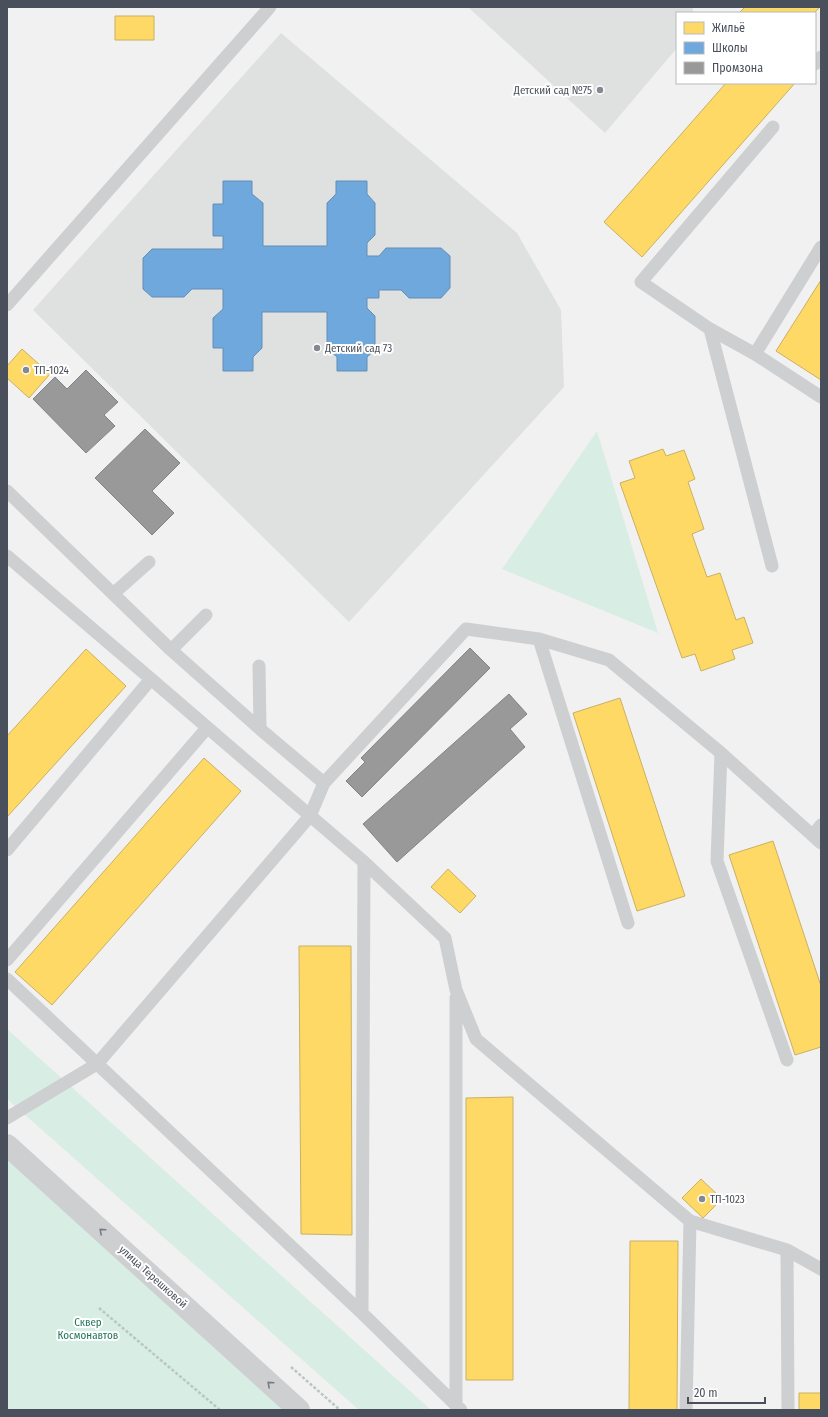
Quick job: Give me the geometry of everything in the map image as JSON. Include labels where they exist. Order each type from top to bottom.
[{"type":"street","name":"улица Терешковой","points":[[7,1145],[299,1410]]},
{"type":"lane","points":[[7,305],[270,7]]},
{"type":"lane","points":[[773,127],[641,282],[710,329],[755,354],[821,397]]},
{"type":"lane","points":[[755,354],[821,247]]},
{"type":"lane","points":[[710,329],[772,566]]},
{"type":"lane","points":[[7,491],[171,650],[260,729],[324,782]]},
{"type":"lane","points":[[7,556],[364,862],[445,938],[456,990],[476,1039],[690,1221],[788,1250],[821,1269]]},
{"type":"lane","points":[[113,594],[149,562]]},
{"type":"lane","points":[[171,650],[206,615]]},
{"type":"lane","points":[[7,1118],[97,1064],[310,816],[324,782],[466,630],[539,638],[609,660],[818,834]]},
{"type":"lane","points":[[539,638],[628,923]]},
{"type":"lane","points":[[259,666],[260,729]]},
{"type":"lane","points":[[7,850],[151,679]]},
{"type":"lane","points":[[7,960],[207,728]]},
{"type":"lane","points":[[721,753],[717,861],[786,1060]]},
{"type":"lane","points":[[362,1313],[364,862]]},
{"type":"lane","points":[[7,978],[362,1313],[459,1408]]},
{"type":"lane","points":[[456,990],[459,1408]]},
{"type":"lane","points":[[686,1410],[690,1221]]},
{"type":"lane","points":[[788,1250],[788,1410]]},
{"type":"path","points":[[99,1308],[220,1410]]},
{"type":"shaded area","name":"Детский сад №75","points":[[468,7],[693,7],[693,12],[676,12],[676,49],[605,133]]},
{"type":"shaded area","name":"Детский сад 73","points":[[281,33],[517,233],[561,310],[564,387],[349,622],[33,310]]},
{"type":"green space","points":[[597,431],[658,633],[502,569]]},
{"type":"green space","points":[[7,1029],[431,1410],[359,1410],[7,1099]]},
{"type":"green space","name":"Сквер Космонавтов","points":[[7,1145],[299,1410],[7,1410]]},
{"type":"building: Жильё","points":[[745,7],[820,7],[815,12],[740,12]]},
{"type":"building: Жильё","points":[[115,16],[154,16],[154,40],[115,40]]},
{"type":"building: Жильё","points":[[725,84],[794,84],[642,257],[604,222]]},
{"type":"building: Жильё","points":[[821,280],[821,380],[776,351]]},
{"type":"building: Жильё","name":"ТП-1024","points":[[22,349],[50,374],[29,398],[7,378],[7,366]]},
{"type":"building: Жильё","points":[[663,449],[666,456],[684,450],[695,479],[688,482],[704,529],[692,534],[707,577],[720,573],[736,620],[744,617],[753,643],[732,650],[735,659],[701,671],[695,654],[682,658],[620,483],[635,478],[629,461]]},
{"type":"building: Жильё","points":[[86,649],[126,686],[7,817],[7,736]]},
{"type":"building: Жильё","points":[[620,698],[685,896],[637,911],[573,713]]},
{"type":"building: Жильё","points":[[204,758],[241,791],[52,1005],[15,972]]},
{"type":"building: Жильё","points":[[773,841],[821,986],[821,1047],[795,1055],[729,855]]},
{"type":"building: Жильё","points":[[448,869],[476,896],[460,913],[431,887]]},
{"type":"building: Жильё","points":[[299,946],[351,946],[352,1235],[301,1234]]},
{"type":"building: Жильё","points":[[513,1097],[513,1380],[466,1380],[466,1098]]},
{"type":"building: Жильё","name":"ТП-1023","points":[[701,1179],[722,1199],[703,1218],[682,1198]]},
{"type":"building: Жильё","points":[[630,1241],[678,1241],[677,1410],[629,1410]]},
{"type":"building: Жильё","points":[[799,1393],[821,1393],[821,1410],[799,1410]]},
{"type":"building: Школы","points":[[223,181],[252,181],[252,194],[263,203],[263,246],[327,246],[327,203],[336,194],[336,181],[367,181],[367,194],[375,203],[375,235],[367,243],[367,256],[379,256],[386,248],[441,248],[450,256],[450,288],[441,298],[409,298],[401,290],[379,290],[379,298],[367,298],[367,308],[375,316],[375,350],[367,357],[367,371],[337,371],[337,357],[327,348],[327,312],[262,312],[262,348],[253,357],[253,371],[223,371],[223,348],[213,348],[213,318],[223,309],[223,289],[192,289],[184,297],[152,297],[143,289],[143,258],[152,249],[223,249],[223,236],[213,236],[213,204],[223,204]]},
{"type":"building: Промзона","points":[[86,370],[118,402],[104,415],[115,426],[86,453],[33,399],[55,377],[67,389]]},
{"type":"building: Промзона","points":[[145,429],[180,463],[152,491],[174,513],[152,535],[95,478]]},
{"type":"building: Промзона","points":[[470,648],[490,668],[362,797],[346,781],[365,762],[361,758]]},
{"type":"building: Промзона","points":[[509,694],[527,714],[510,729],[525,747],[397,862],[363,824]]},
{"type":"place","name":"Детский сад №75","points":[[600,90]]},
{"type":"place","name":"Детский сад 73","points":[[317,348]]},
{"type":"place","name":"ТП-1024","points":[[26,370]]},
{"type":"place","name":"ТП-1023","points":[[702,1199]]}]
